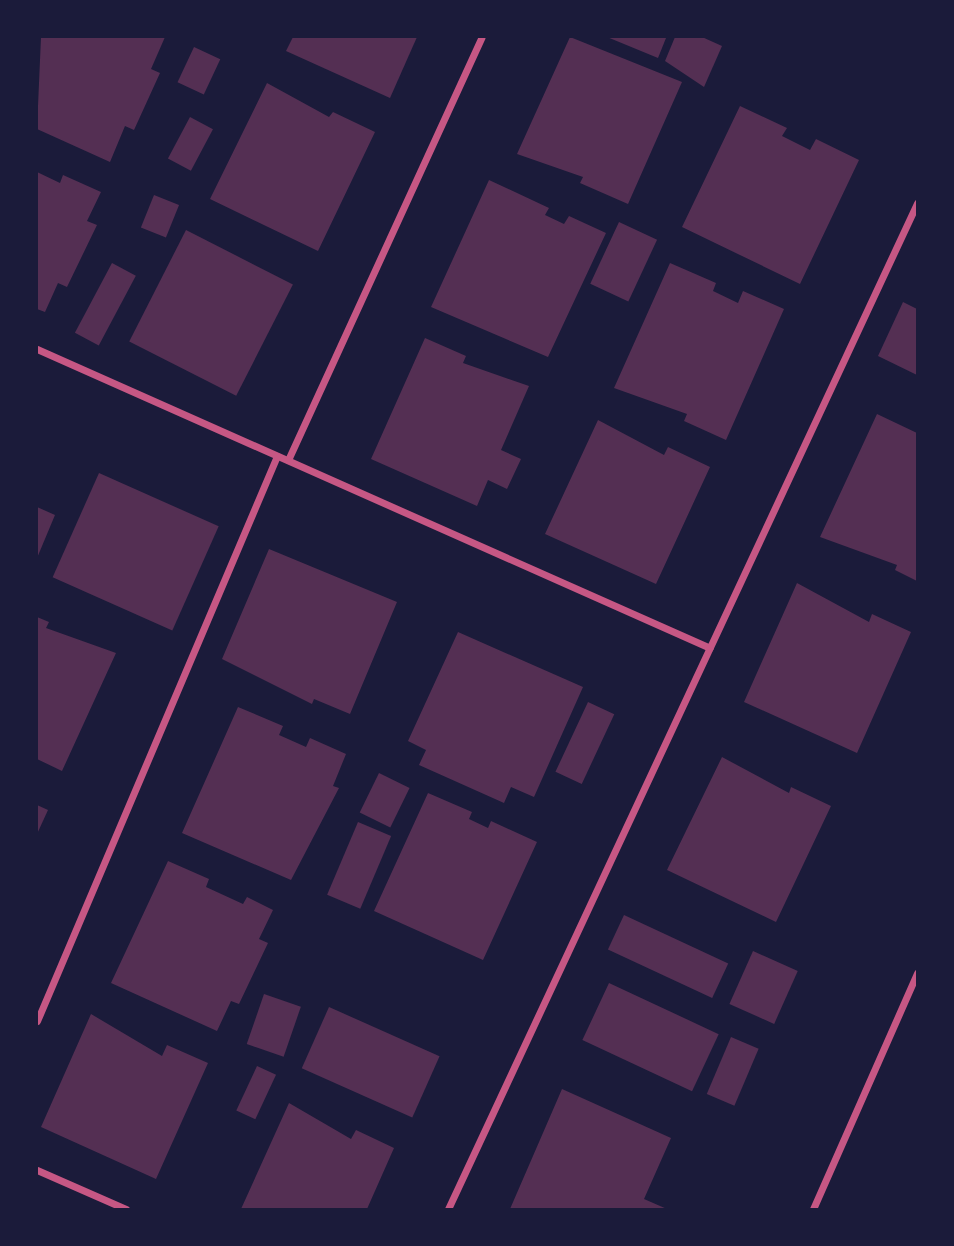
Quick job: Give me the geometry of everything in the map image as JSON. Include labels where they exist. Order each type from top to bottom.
[{"type":"street","points":[[288,460],[482,37]]},
{"type":"street","points":[[448,1209],[917,203]]},
{"type":"street","points":[[37,349],[710,648]]},
{"type":"street","points":[[37,1021],[277,456]]},
{"type":"street","points":[[813,1209],[917,973]]},
{"type":"street","points":[[37,1170],[126,1209]]},
{"type":"building","points":[[41,37],[165,37],[151,69],[160,73],[134,130],[125,126],[110,162],[37,129]]},
{"type":"building","points":[[293,37],[417,37],[390,98],[286,51]]},
{"type":"building","points":[[570,37],[682,82],[628,204],[580,183],[583,177],[517,154]]},
{"type":"building","points":[[607,37],[663,37],[666,38],[658,58]]},
{"type":"building","points":[[675,37],[702,37],[722,46],[704,87],[665,61]]},
{"type":"building","points":[[194,47],[220,59],[204,95],[178,82]]},
{"type":"building","points":[[267,83],[329,117],[333,112],[375,132],[318,251],[210,199]]},
{"type":"building","points":[[740,106],[787,128],[782,136],[810,150],[816,139],[859,160],[800,284],[682,227]]},
{"type":"building","points":[[190,117],[213,129],[191,171],[168,158]]},
{"type":"building","points":[[37,172],[60,183],[63,175],[101,192],[87,221],[97,225],[67,287],[58,283],[45,312],[37,309]]},
{"type":"building","points":[[489,180],[549,208],[545,215],[564,224],[569,216],[606,233],[548,357],[431,307]]},
{"type":"building","points":[[154,195],[179,205],[166,238],[141,227]]},
{"type":"building","points":[[619,222],[657,240],[628,301],[590,284]]},
{"type":"building","points":[[186,230],[293,284],[236,396],[129,341]]},
{"type":"building","points":[[112,263],[136,276],[99,345],[75,333]]},
{"type":"building","points":[[670,263],[716,283],[713,291],[738,303],[743,291],[784,309],[726,440],[684,421],[687,414],[614,388]]},
{"type":"building","points":[[903,302],[917,309],[917,375],[878,356]]},
{"type":"building","points":[[425,338],[466,356],[463,363],[529,386],[501,450],[521,459],[507,489],[488,480],[477,506],[371,459]]},
{"type":"building","points":[[877,414],[917,433],[917,581],[895,570],[897,565],[820,537]]},
{"type":"building","points":[[598,420],[664,455],[668,447],[710,467],[656,584],[545,534]]},
{"type":"building","points":[[99,473],[219,526],[172,630],[53,577]]},
{"type":"building","points":[[37,507],[55,515],[37,558]]},
{"type":"building","points":[[269,549],[397,602],[350,714],[314,699],[312,704],[222,659]]},
{"type":"building","points":[[797,583],[869,622],[872,614],[911,632],[857,753],[744,702]]},
{"type":"building","points":[[37,617],[49,622],[46,628],[116,653],[62,771],[37,759]]},
{"type":"building","points":[[458,632],[583,687],[534,797],[511,787],[504,803],[419,765],[426,750],[408,741]]},
{"type":"building","points":[[588,702],[614,714],[582,784],[555,772]]},
{"type":"building","points":[[238,707],[283,726],[279,735],[306,747],[310,738],[346,754],[333,786],[339,788],[291,880],[182,833]]},
{"type":"building","points":[[722,757],[789,793],[791,787],[831,806],[776,922],[667,870]]},
{"type":"building","points":[[379,773],[410,788],[390,827],[360,813]]},
{"type":"building","points":[[428,793],[472,812],[469,819],[488,828],[491,821],[537,842],[483,960],[374,911]]},
{"type":"building","points":[[37,805],[48,810],[37,834]]},
{"type":"building","points":[[358,822],[391,836],[360,909],[327,895]]},
{"type":"building","points":[[168,861],[209,879],[206,887],[243,904],[247,897],[273,910],[259,939],[268,943],[239,1004],[231,1001],[217,1031],[111,983]]},
{"type":"building","points":[[624,915],[728,964],[712,998],[608,949]]},
{"type":"building","points":[[753,951],[798,971],[774,1024],[729,1004]]},
{"type":"building","points":[[609,983],[719,1034],[692,1091],[582,1040]]},
{"type":"building","points":[[264,994],[301,1007],[284,1057],[247,1044]]},
{"type":"building","points":[[329,1007],[440,1056],[412,1117],[302,1068]]},
{"type":"building","points":[[91,1014],[162,1056],[167,1045],[208,1063],[156,1179],[41,1127]]},
{"type":"building","points":[[731,1037],[759,1049],[734,1106],[707,1094]]},
{"type":"building","points":[[257,1066],[276,1075],[255,1119],[236,1110]]},
{"type":"building","points":[[562,1089],[671,1138],[644,1199],[667,1209],[510,1209]]},
{"type":"building","points":[[289,1103],[351,1139],[356,1130],[394,1148],[367,1209],[241,1209]]}]
